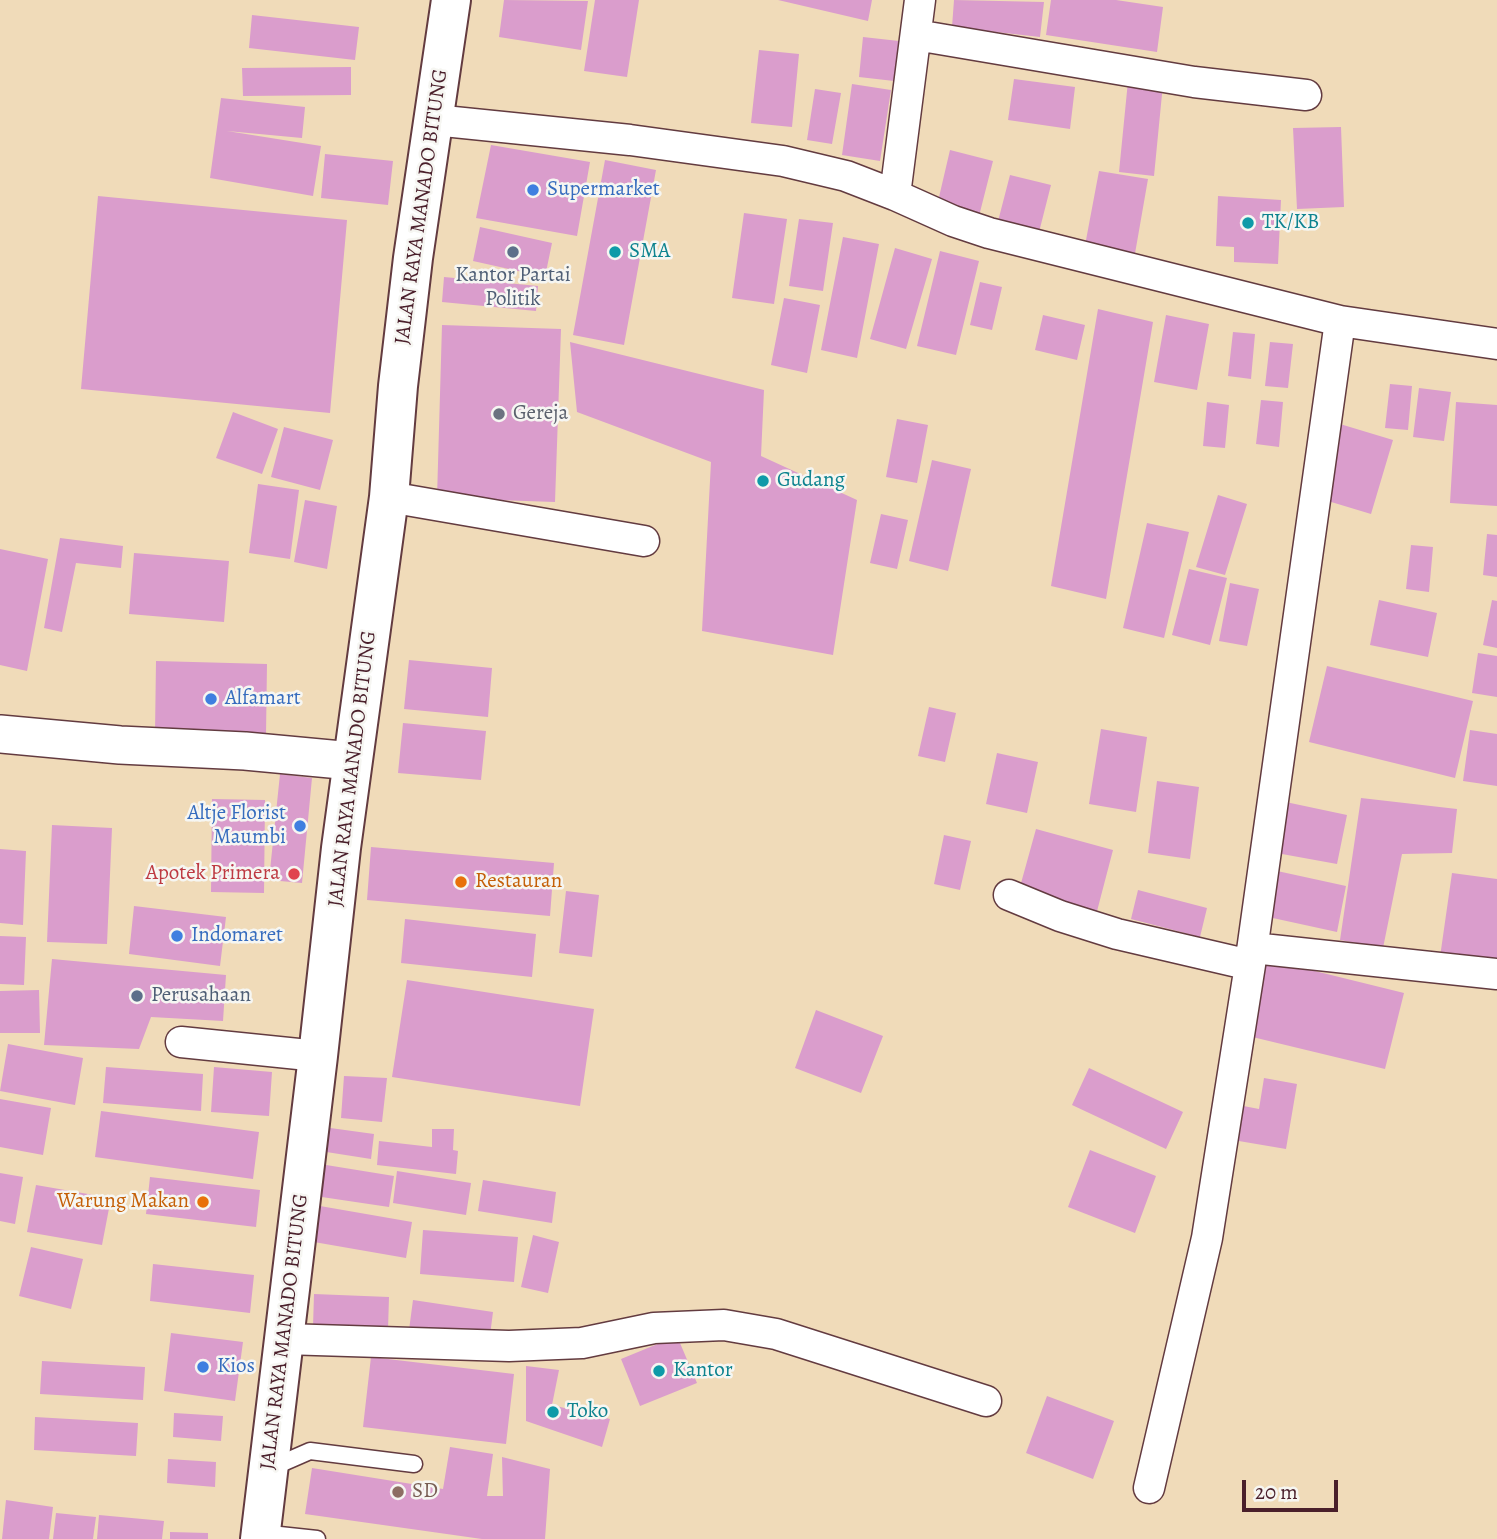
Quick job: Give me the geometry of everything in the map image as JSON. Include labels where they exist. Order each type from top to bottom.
[{"type":"highway","name":"JALAN RAYA MANADO BITUNG","points":[[260,1536],[352,761],[389,498],[411,271],[452,0]]},
{"type":"street","points":[[895,195],[920,0]]},
{"type":"street","points":[[916,35],[1194,82],[1306,95]]},
{"type":"street","points":[[434,120],[630,140],[783,161],[846,176],[953,221],[989,233],[1340,321],[1497,344]]},
{"type":"street","points":[[1149,1488],[1207,1238],[1251,957],[1340,321]]},
{"type":"street","points":[[389,498],[644,541]]},
{"type":"street","points":[[0,734],[352,761]]},
{"type":"street","points":[[1009,895],[1060,916],[1117,934],[1251,957],[1297,955],[1497,974]]},
{"type":"street","points":[[181,1041],[318,1056]]},
{"type":"street","points":[[284,1339],[509,1346],[582,1343],[654,1328],[724,1325],[776,1335],[986,1401]]},
{"type":"lane","points":[[269,1469],[310,1451],[414,1464]]},
{"type":"lane","points":[[260,1536],[317,1539]]},
{"type":"building","points":[[504,0],[588,1],[581,50],[499,37]]},
{"type":"building","points":[[595,0],[639,0],[627,77],[584,71]]},
{"type":"building","points":[[778,0],[872,0],[868,21]]},
{"type":"building","points":[[954,0],[1044,2],[1040,37],[952,27]]},
{"type":"building","points":[[1051,0],[1116,0],[1163,7],[1157,52],[1046,35]]},
{"type":"building","points":[[252,15],[359,27],[355,60],[249,48]]},
{"type":"building","points":[[863,37],[899,41],[894,81],[859,77]]},
{"type":"building","points":[[759,50],[799,54],[792,127],[751,123]]},
{"type":"building","points":[[351,67],[351,95],[243,96],[242,68]]},
{"type":"building","points":[[1014,79],[1075,87],[1070,129],[1008,120]]},
{"type":"building","points":[[1128,81],[1163,84],[1154,176],[1119,172]]},
{"type":"building","points":[[852,84],[891,90],[880,161],[842,155]]},
{"type":"building","points":[[815,89],[841,93],[832,144],[807,140]]},
{"type":"building","points":[[221,98],[305,107],[302,138],[227,131],[321,146],[313,196],[210,178]]},
{"type":"building","points":[[1341,127],[1344,207],[1297,209],[1293,128]]},
{"type":"building","name":"Supermarket","points":[[491,145],[590,162],[577,236],[476,218]]},
{"type":"building","points":[[950,150],[993,161],[978,220],[936,210]]},
{"type":"building","points":[[325,154],[393,161],[388,205],[321,198]]},
{"type":"building","name":"SMA","points":[[605,160],[656,170],[624,345],[573,335]]},
{"type":"building","points":[[1099,171],[1148,179],[1133,265],[1083,256]]},
{"type":"building","points":[[1010,175],[1051,185],[1037,240],[996,229]]},
{"type":"building","points":[[98,196],[347,220],[330,413],[81,389]]},
{"type":"building","name":"TK/KB","points":[[1218,196],[1281,200],[1278,264],[1234,262],[1234,247],[1216,246]]},
{"type":"building","points":[[744,213],[787,219],[774,304],[732,298]]},
{"type":"building","points":[[799,219],[833,223],[823,291],[789,286]]},
{"type":"building","name":"Kantor Partai Politik","points":[[480,227],[552,243],[545,277],[473,261]]},
{"type":"building","points":[[843,237],[879,244],[857,358],[821,350]]},
{"type":"building","points":[[895,248],[932,259],[906,349],[870,339]]},
{"type":"building","points":[[940,251],[979,261],[956,355],[917,346]]},
{"type":"building","points":[[444,277],[538,286],[536,311],[442,302]]},
{"type":"building","points":[[980,282],[1002,287],[992,330],[970,325]]},
{"type":"building","points":[[784,298],[820,305],[807,373],[771,365]]},
{"type":"building","points":[[1098,309],[1153,322],[1106,599],[1051,586]]},
{"type":"building","points":[[1043,315],[1085,325],[1077,360],[1035,350]]},
{"type":"building","points":[[1166,315],[1209,324],[1197,390],[1154,382]]},
{"type":"building","name":"Gereja","points":[[442,325],[561,329],[555,502],[437,498]]},
{"type":"building","points":[[1233,332],[1255,334],[1251,379],[1228,376]]},
{"type":"building","name":"Gudang","points":[[570,342],[764,390],[761,456],[857,500],[833,655],[702,631],[711,462],[577,412]]},
{"type":"building","points":[[1270,342],[1293,344],[1288,388],[1265,386]]},
{"type":"building","points":[[1390,384],[1412,386],[1408,430],[1385,428]]},
{"type":"building","points":[[1419,388],[1451,392],[1444,441],[1413,437]]},
{"type":"building","points":[[1261,400],[1283,402],[1279,447],[1256,444]]},
{"type":"building","points":[[1207,402],[1229,405],[1225,448],[1203,446]]},
{"type":"building","points":[[1456,402],[1497,405],[1497,506],[1450,503]]},
{"type":"building","points":[[233,412],[278,429],[262,474],[216,458]]},
{"type":"building","points":[[897,419],[928,425],[917,483],[886,477]]},
{"type":"building","points":[[1340,424],[1393,440],[1371,514],[1318,498]]},
{"type":"building","points":[[284,427],[333,440],[320,490],[271,477]]},
{"type":"building","points":[[932,460],[971,469],[948,571],[909,561]]},
{"type":"building","points":[[258,484],[299,490],[290,559],[249,553]]},
{"type":"building","points":[[1218,495],[1247,504],[1225,575],[1196,567]]},
{"type":"building","points":[[305,500],[337,506],[327,569],[294,562]]},
{"type":"building","points":[[881,514],[908,520],[897,569],[870,563]]},
{"type":"building","points":[[1147,523],[1189,532],[1164,638],[1123,628]]},
{"type":"building","points":[[1487,534],[1497,535],[1497,577],[1483,575]]},
{"type":"building","points":[[60,538],[123,546],[121,568],[76,563],[62,632],[44,628]]},
{"type":"building","points":[[1411,545],[1433,547],[1429,592],[1406,589]]},
{"type":"building","points":[[0,549],[48,559],[27,671],[0,665]]},
{"type":"building","points":[[134,553],[229,561],[224,622],[129,614]]},
{"type":"building","points":[[1189,569],[1227,578],[1210,645],[1172,635]]},
{"type":"building","points":[[1230,583],[1259,589],[1247,646],[1219,641]]},
{"type":"building","points":[[1379,600],[1437,613],[1428,657],[1370,645]]},
{"type":"building","points":[[1492,600],[1497,601],[1497,648],[1483,645]]},
{"type":"building","points":[[1478,653],[1497,656],[1497,697],[1472,693]]},
{"type":"building","points":[[409,660],[492,668],[488,717],[404,709]]},
{"type":"building","name":"Alfamart","points":[[156,661],[267,664],[266,735],[155,733]]},
{"type":"building","points":[[1327,666],[1473,701],[1455,778],[1309,742]]},
{"type":"building","points":[[929,707],[956,713],[945,762],[918,756]]},
{"type":"building","points":[[403,723],[486,731],[481,780],[398,773]]},
{"type":"building","points":[[1101,729],[1147,737],[1136,812],[1089,804]]},
{"type":"building","points":[[1470,730],[1497,734],[1497,786],[1463,781]]},
{"type":"building","points":[[997,753],[1038,762],[1027,813],[986,804]]},
{"type":"building","points":[[280,774],[312,778],[302,883],[269,880]]},
{"type":"building","points":[[1157,781],[1199,787],[1190,859],[1148,853]]},
{"type":"building","points":[[1361,798],[1457,809],[1452,853],[1402,854],[1383,948],[1340,940]]},
{"type":"building","points":[[212,799],[265,800],[264,893],[211,892]]},
{"type":"building","points":[[1281,801],[1347,815],[1337,864],[1271,852]]},
{"type":"building","points":[[52,825],[112,828],[107,944],[47,942]]},
{"type":"building","points":[[1036,829],[1113,850],[1096,915],[1018,894]]},
{"type":"building","points":[[944,835],[971,841],[960,890],[934,884]]},
{"type":"building","name":"Restauran","points":[[371,847],[554,863],[550,916],[367,900]]},
{"type":"building","points":[[0,849],[26,851],[23,925],[0,923]]},
{"type":"building","points":[[1268,869],[1346,886],[1337,932],[1259,915]]},
{"type":"building","points":[[1452,873],[1497,879],[1497,966],[1440,957]]},
{"type":"building","points":[[1138,890],[1207,908],[1200,937],[1131,919]]},
{"type":"building","points":[[566,891],[599,895],[592,957],[559,953]]},
{"type":"building","name":"Indomaret","points":[[134,906],[226,917],[220,966],[129,954]]},
{"type":"building","points":[[405,919],[536,934],[532,977],[401,963]]},
{"type":"building","points":[[0,936],[26,937],[24,985],[0,984]]},
{"type":"building","points":[[1258,957],[1404,993],[1385,1069],[1240,1034]]},
{"type":"building","name":"Perusahaan","points":[[52,959],[226,975],[223,1021],[151,1017],[139,1049],[44,1045]]},
{"type":"building","points":[[407,980],[594,1009],[580,1106],[392,1077]]},
{"type":"building","points":[[39,990],[40,1033],[0,1033],[0,991]]},
{"type":"building","points":[[816,1010],[883,1036],[861,1093],[795,1068]]},
{"type":"building","points":[[8,1044],[83,1058],[75,1105],[0,1091]]},
{"type":"building","points":[[106,1067],[203,1074],[201,1111],[103,1103]]},
{"type":"building","points":[[214,1067],[272,1072],[269,1116],[211,1112]]},
{"type":"building","points":[[1089,1068],[1183,1112],[1166,1149],[1072,1105]]},
{"type":"building","points":[[344,1076],[387,1078],[382,1122],[341,1118]]},
{"type":"building","points":[[1264,1078],[1297,1084],[1286,1149],[1227,1139],[1233,1104],[1259,1109]]},
{"type":"building","points":[[0,1099],[51,1108],[43,1155],[0,1147]]},
{"type":"building","points":[[101,1111],[259,1132],[253,1179],[95,1157]]},
{"type":"building","points":[[323,1127],[374,1134],[371,1159],[320,1151]]},
{"type":"building","points":[[432,1129],[454,1129],[453,1150],[458,1151],[456,1174],[377,1165],[379,1141],[432,1147]]},
{"type":"building","points":[[1090,1150],[1156,1176],[1135,1233],[1068,1207]]},
{"type":"building","points":[[320,1164],[394,1176],[389,1207],[315,1196]]},
{"type":"building","points":[[397,1171],[471,1183],[466,1215],[393,1203]]},
{"type":"building","points":[[0,1173],[23,1177],[15,1224],[0,1221]]},
{"type":"building","name":"Warung Makan","points":[[150,1177],[260,1190],[256,1227],[146,1214]]},
{"type":"building","points":[[483,1180],[556,1192],[552,1223],[478,1211]]},
{"type":"building","points":[[36,1185],[111,1198],[102,1245],[27,1232]]},
{"type":"building","points":[[320,1206],[412,1222],[406,1258],[314,1242]]},
{"type":"building","points":[[423,1230],[518,1237],[514,1282],[420,1274]]},
{"type":"building","points":[[533,1235],[559,1242],[548,1293],[521,1287]]},
{"type":"building","points":[[31,1247],[83,1259],[71,1309],[19,1296]]},
{"type":"building","name":"Warung Makan","points":[[153,1264],[254,1275],[250,1313],[150,1301]]},
{"type":"building","points":[[314,1294],[389,1297],[388,1330],[313,1327]]},
{"type":"building","points":[[413,1300],[493,1312],[489,1343],[409,1330]]},
{"type":"building","name":"Kios","points":[[171,1333],[243,1342],[235,1401],[164,1391]]},
{"type":"building","name":"Kantor","points":[[677,1336],[697,1383],[640,1406],[621,1359]]},
{"type":"building","points":[[371,1357],[514,1374],[506,1444],[363,1427]]},
{"type":"building","points":[[42,1361],[145,1367],[143,1400],[40,1394]]},
{"type":"building","name":"Toko","points":[[526,1366],[559,1370],[552,1405],[610,1419],[602,1447],[526,1421]]},
{"type":"building","points":[[1047,1396],[1114,1421],[1093,1479],[1026,1453]]},
{"type":"building","points":[[174,1413],[223,1416],[221,1441],[173,1437]]},
{"type":"building","points":[[35,1417],[138,1423],[136,1456],[34,1450]]},
{"type":"building","name":"SD","points":[[450,1447],[493,1454],[487,1496],[503,1496],[502,1457],[550,1469],[545,1539],[482,1539],[305,1514],[312,1468],[443,1489]]},
{"type":"building","points":[[168,1459],[216,1462],[215,1487],[167,1483]]},
{"type":"building","points":[[6,1500],[53,1507],[49,1539],[2,1539]]},
{"type":"building","points":[[56,1513],[96,1517],[93,1539],[53,1539]]},
{"type":"building","points":[[99,1515],[164,1521],[162,1539],[97,1539]]},
{"type":"building","points":[[170,1532],[208,1533],[208,1539],[170,1539]]},
{"type":"place","name":"Supermarket","points":[[533,190]]},
{"type":"place","name":"TK/KB","points":[[1248,223]]},
{"type":"place","name":"Kantor Partai Politik","points":[[513,252]]},
{"type":"place","name":"SMA","points":[[615,252]]},
{"type":"place","name":"Gereja","points":[[499,414]]},
{"type":"place","name":"Gudang","points":[[763,481]]},
{"type":"place","name":"Alfamart","points":[[211,699]]},
{"type":"place","name":"Altje Florist Maumbi","points":[[300,826]]},
{"type":"place","name":"Apotek Primera","points":[[294,874]]},
{"type":"place","name":"Restauran","points":[[461,882]]},
{"type":"place","name":"Indomaret","points":[[177,936]]},
{"type":"place","name":"Perusahaan","points":[[137,996]]},
{"type":"place","name":"Warung Makan","points":[[203,1202]]},
{"type":"place","name":"Kios","points":[[203,1367]]},
{"type":"place","name":"Kantor","points":[[659,1371]]},
{"type":"place","name":"Toko","points":[[553,1412]]},
{"type":"place","name":"SD","points":[[398,1492]]}]
